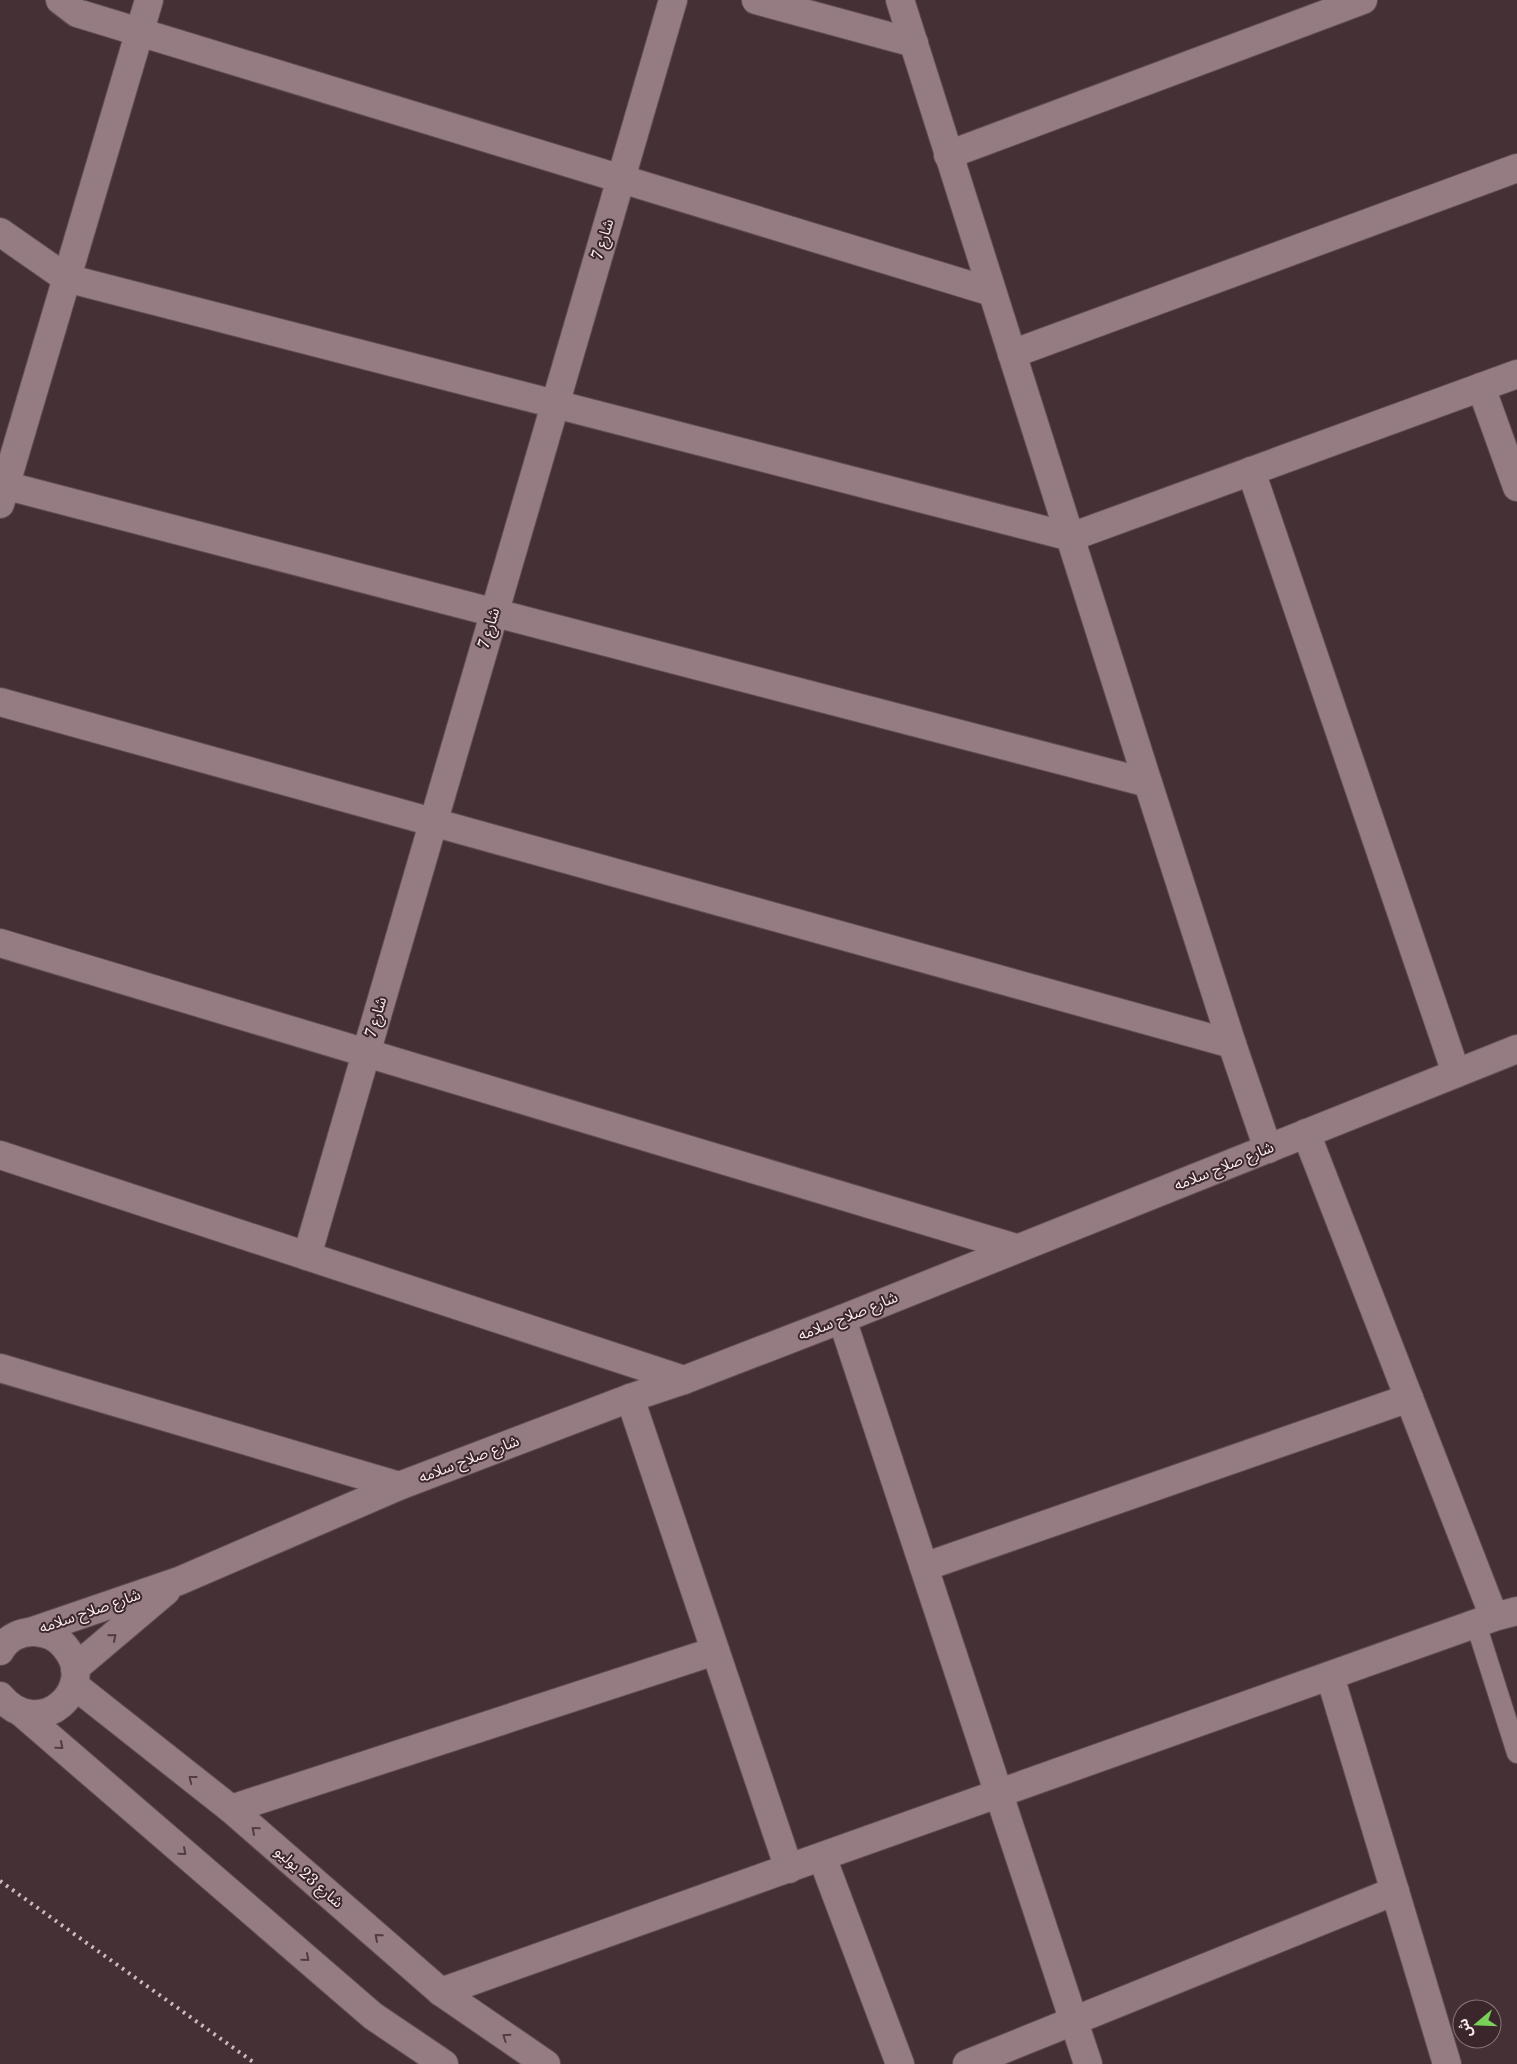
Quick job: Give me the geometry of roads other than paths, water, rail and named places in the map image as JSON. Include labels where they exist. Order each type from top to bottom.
[{"type":"street","points":[[60,0],[77,13],[992,292]]},
{"type":"street","points":[[149,0],[2,491],[494,613],[1148,783]]},
{"type":"street","name":"شارع 7","points":[[307,1256],[673,0]]},
{"type":"street","points":[[756,0],[914,43]]},
{"type":"street","points":[[900,0],[1148,783],[1268,1149]]},
{"type":"street","points":[[948,155],[1363,0]]},
{"type":"street","points":[[1012,354],[1517,168]]},
{"type":"street","points":[[0,232],[66,278],[1071,537],[1517,374]]},
{"type":"street","points":[[1481,387],[1517,487]]},
{"type":"street","points":[[1251,471],[1456,1073]]},
{"type":"street","points":[[0,702],[1232,1044]]},
{"type":"street","points":[[0,943],[1016,1248]]},
{"type":"street","name":"شارع صلاح سلامه","points":[[11,1637],[179,1580],[399,1486],[842,1319],[1517,1049]]},
{"type":"street","points":[[441,1992],[1496,1617],[1306,1133]]},
{"type":"street","points":[[0,1155],[684,1380]]},
{"type":"street","points":[[842,1319],[1088,2064]]},
{"type":"street","points":[[0,1368],[399,1486]]},
{"type":"street","points":[[630,1398],[789,1869]]},
{"type":"street","points":[[924,1568],[1409,1398]]},
{"type":"street","name":"شارع صلاح سلامه","points":[[23,1714],[39,1715],[54,1710],[67,1700],[75,1677],[179,1580]]},
{"type":"street","points":[[11,1637],[46,1633],[60,1641],[71,1653],[75,1677]]},
{"type":"street","points":[[231,1809],[716,1651]]},
{"type":"street","points":[[1330,1676],[1447,2064]]},
{"type":"street","name":"شارع 23 يوليو","points":[[75,1677],[231,1809],[441,1992],[546,2064]]},
{"type":"street","points":[[0,1696],[8,1706],[23,1714],[373,2016],[444,2064]]},
{"type":"street","points":[[822,1857],[900,2064]]},
{"type":"street","points":[[967,2064],[1395,1891]]},
{"type":"lane","points":[[1496,1617],[1517,1753]]},
{"type":"railway","points":[[0,1881],[256,2064]]}]
